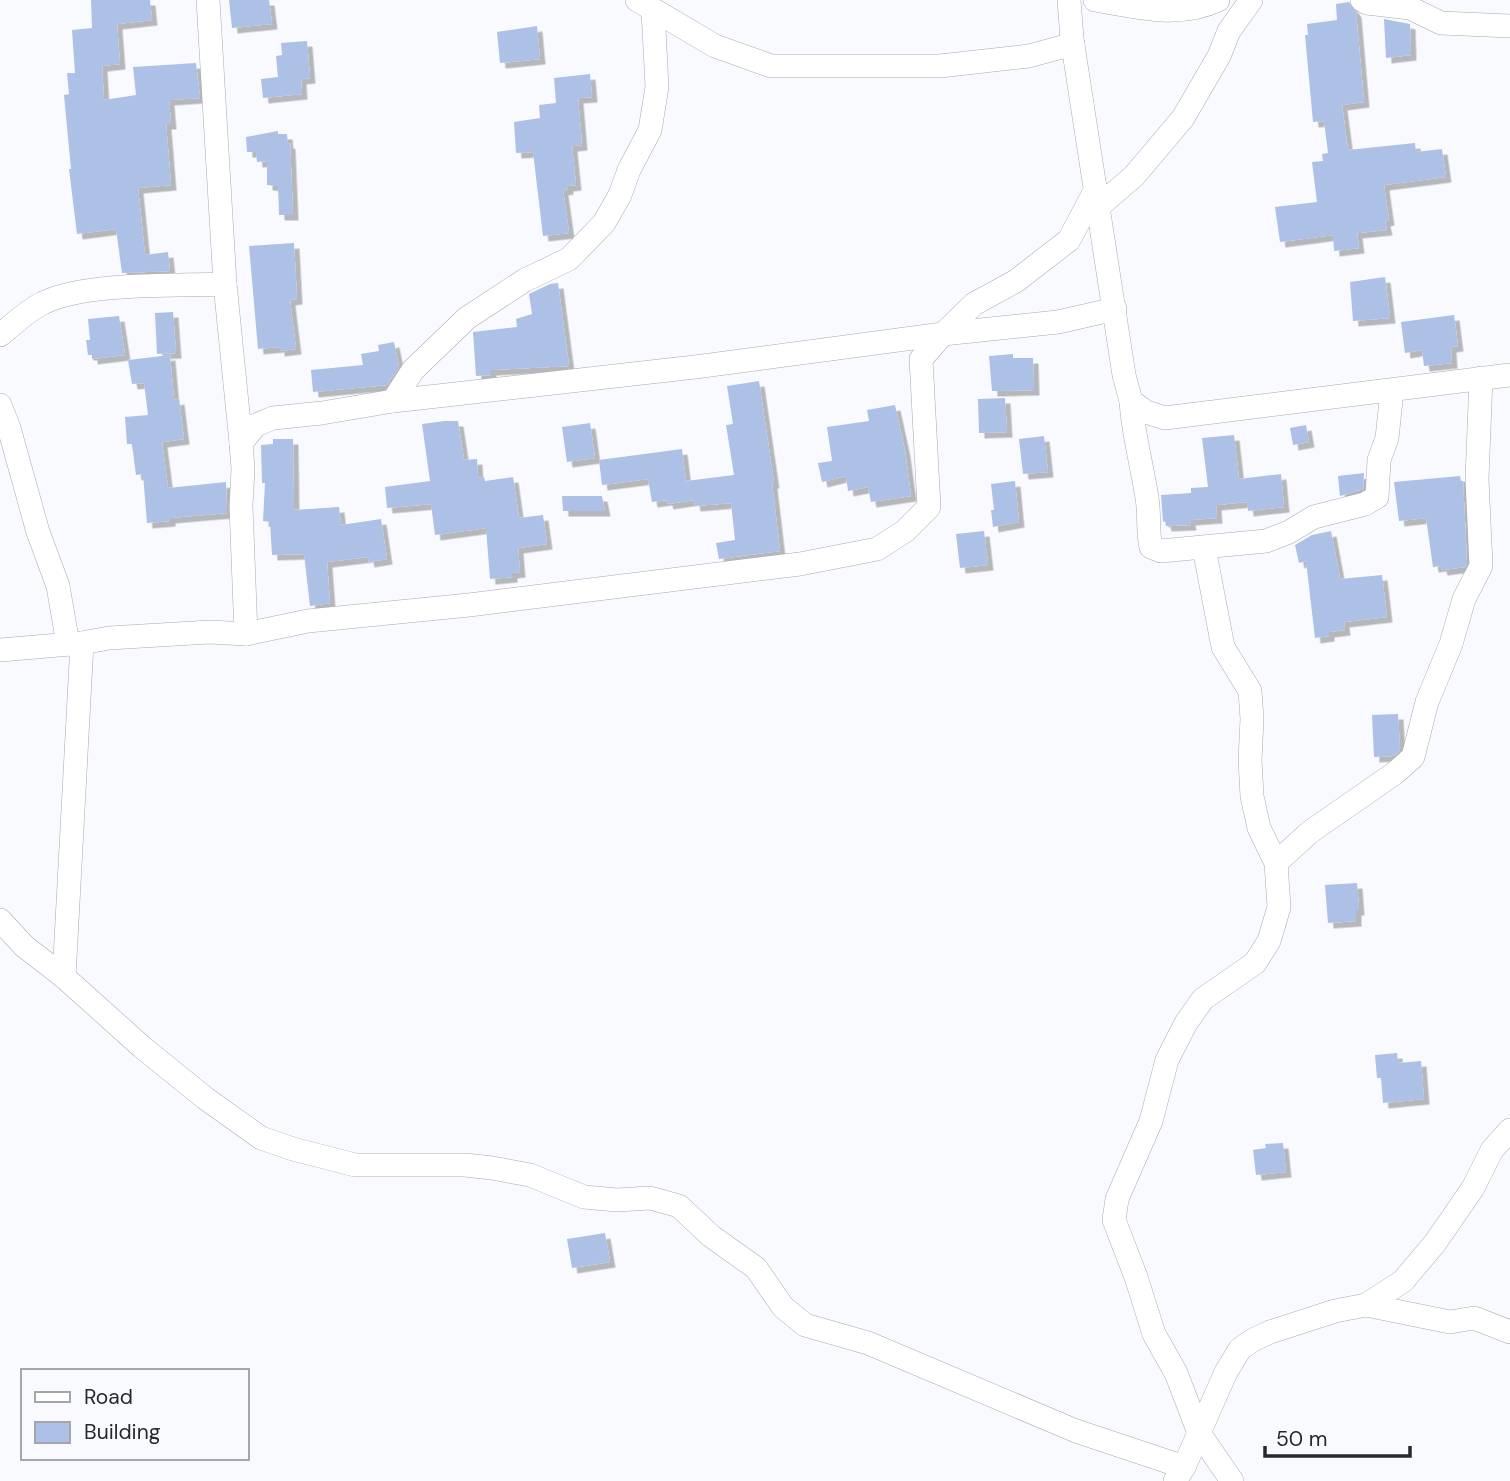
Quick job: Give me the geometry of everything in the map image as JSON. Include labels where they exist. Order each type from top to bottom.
[{"type":"street","points":[[208,0],[225,284],[243,469],[246,634]]},
{"type":"street","points":[[1069,0],[1073,44],[1124,375],[1148,502],[1151,547],[1161,551],[1266,541],[1289,532],[1314,517],[1365,504],[1377,497],[1379,460],[1387,438],[1392,391]]},
{"type":"street","points":[[1095,0],[1159,10],[1193,10],[1218,0]]},
{"type":"street","points":[[0,650],[75,644],[110,638],[210,632],[246,634],[308,621],[469,605],[800,564],[877,549],[905,531],[929,506],[922,359],[974,304],[1016,281],[1069,240],[1097,198],[1135,176],[1183,118],[1219,56],[1229,31],[1251,0]]},
{"type":"street","points":[[1362,0],[1367,3],[1410,8],[1440,23],[1510,26]]},
{"type":"street","points":[[645,5],[715,46],[771,66],[940,66],[1029,56],[1073,44]]},
{"type":"street","points":[[393,401],[413,370],[467,318],[525,280],[569,259],[604,223],[650,130],[656,88],[645,5]]},
{"type":"street","points":[[0,335],[43,303],[69,294],[99,289],[225,284]]},
{"type":"street","points":[[241,443],[256,425],[273,418],[393,401],[1058,322],[1115,309]]},
{"type":"street","points":[[1131,401],[1146,412],[1165,418],[1510,375]]},
{"type":"street","points":[[1276,863],[1310,832],[1395,773],[1413,757],[1427,702],[1451,644],[1464,599],[1481,566],[1477,479],[1481,378]]},
{"type":"street","points":[[0,405],[4,434],[58,586],[75,644],[75,803],[64,977]]},
{"type":"street","points":[[1205,548],[1223,647],[1250,691],[1252,796],[1259,828],[1276,863],[1279,907],[1269,941],[1255,962],[1203,999],[1186,1023],[1167,1060],[1151,1121],[1117,1199],[1114,1220],[1154,1334],[1177,1373],[1199,1433],[1232,1481]]},
{"type":"street","points":[[0,920],[24,946],[64,977],[152,1056],[261,1138],[355,1165],[465,1165],[492,1168],[530,1175],[584,1197],[617,1200],[650,1198],[679,1206],[711,1236],[756,1268],[783,1307],[805,1325],[868,1343],[1179,1474],[1226,1372],[1240,1349],[1270,1332],[1335,1311],[1366,1305],[1450,1321],[1474,1318],[1510,1332]]},
{"type":"street","points":[[1366,1305],[1403,1281],[1435,1243],[1473,1188],[1492,1150],[1510,1130]]},
{"type":"building","points":[[91,0],[150,0],[152,20],[117,24],[120,64],[102,66],[104,100],[136,95],[133,67],[196,63],[200,98],[169,100],[171,124],[166,124],[171,185],[138,188],[145,255],[168,252],[170,271],[122,273],[116,229],[77,234],[64,95],[69,94],[67,73],[75,73],[72,30],[92,28]]},
{"type":"building","points":[[229,0],[269,0],[272,24],[232,28]]},
{"type":"building","points":[[1349,2],[1356,12],[1364,102],[1342,105],[1348,150],[1415,143],[1416,152],[1442,149],[1446,177],[1384,185],[1389,220],[1385,221],[1387,230],[1357,233],[1359,248],[1334,251],[1333,235],[1280,242],[1275,207],[1317,202],[1312,162],[1323,161],[1322,154],[1328,153],[1324,121],[1313,122],[1305,35],[1308,35],[1307,24],[1337,20],[1336,4]]},
{"type":"building","points":[[1384,19],[1410,24],[1411,55],[1386,58]]},
{"type":"building","points":[[537,26],[540,59],[500,63],[497,32]]},
{"type":"building","points":[[307,41],[310,78],[301,79],[302,94],[263,98],[261,79],[278,77],[276,56],[282,55],[281,43]]},
{"type":"building","points":[[590,74],[592,97],[578,98],[582,145],[572,146],[576,185],[563,190],[569,233],[543,236],[533,152],[516,153],[514,122],[540,118],[539,105],[556,103],[554,78]]},
{"type":"building","points":[[278,131],[278,134],[287,134],[288,144],[290,143],[293,215],[279,215],[278,186],[267,185],[267,161],[257,162],[256,152],[247,152],[246,137]]},
{"type":"building","points":[[294,243],[297,299],[290,300],[296,349],[258,349],[249,246]]},
{"type":"building","points":[[1385,277],[1390,318],[1353,321],[1350,282]]},
{"type":"building","points":[[558,283],[569,366],[491,370],[491,375],[476,376],[473,332],[517,327],[516,319],[532,314],[529,294]]},
{"type":"building","points":[[173,312],[176,353],[157,354],[155,313]]},
{"type":"building","points":[[1454,315],[1458,346],[1451,347],[1452,363],[1424,366],[1422,350],[1405,353],[1401,322]]},
{"type":"building","points":[[119,316],[125,355],[92,359],[92,355],[88,355],[86,340],[90,340],[88,319]]},
{"type":"building","points":[[394,342],[399,367],[387,385],[313,392],[311,370],[363,365],[361,354],[379,351],[378,345]]},
{"type":"building","points":[[1013,354],[1013,358],[1033,358],[1034,390],[992,391],[989,356]]},
{"type":"building","points":[[170,355],[174,400],[179,399],[184,439],[162,442],[168,488],[226,482],[227,513],[170,518],[170,521],[147,523],[143,474],[136,475],[132,444],[127,444],[125,417],[148,415],[144,383],[132,384],[128,360]]},
{"type":"building","points":[[759,381],[774,483],[780,551],[719,559],[716,543],[735,540],[731,503],[695,506],[694,500],[668,504],[667,500],[652,502],[648,479],[602,485],[599,460],[682,449],[686,481],[734,475],[726,425],[733,424],[727,386]]},
{"type":"building","points":[[1005,398],[1007,432],[979,433],[978,399]]},
{"type":"building","points":[[895,405],[911,496],[871,502],[868,487],[848,491],[846,476],[822,482],[818,463],[832,461],[827,427],[869,421],[867,410]]},
{"type":"building","points":[[458,421],[464,460],[477,459],[478,478],[484,477],[485,481],[513,477],[519,518],[543,515],[547,544],[518,548],[520,572],[512,573],[512,577],[490,579],[486,528],[435,535],[431,504],[387,508],[385,487],[430,481],[422,424]]},
{"type":"building","points":[[590,423],[595,458],[567,462],[562,427]]},
{"type":"building","points":[[1306,425],[1309,442],[1293,445],[1290,428]]},
{"type":"building","points":[[1234,435],[1239,479],[1281,474],[1284,507],[1248,511],[1247,502],[1216,505],[1217,518],[1190,520],[1191,525],[1166,526],[1165,521],[1163,522],[1161,495],[1191,493],[1191,488],[1208,487],[1202,438]]},
{"type":"building","points":[[1044,436],[1048,472],[1023,474],[1019,439]]},
{"type":"building","points":[[273,439],[293,439],[294,510],[339,507],[341,525],[381,519],[387,559],[369,562],[368,557],[327,562],[330,603],[310,606],[304,554],[272,555],[270,522],[263,521],[265,483],[262,483],[261,445],[273,444]]},
{"type":"building","points":[[1364,473],[1363,489],[1340,496],[1338,476]]},
{"type":"building","points":[[1460,476],[1463,481],[1467,563],[1465,567],[1442,570],[1441,566],[1433,567],[1426,518],[1399,521],[1394,482]]},
{"type":"building","points":[[1015,481],[1019,522],[993,527],[991,484]]},
{"type":"building","points":[[562,496],[602,496],[605,511],[563,511]]},
{"type":"building","points":[[984,531],[988,565],[960,568],[956,534]]},
{"type":"building","points":[[1331,531],[1340,579],[1382,575],[1387,617],[1344,622],[1345,630],[1329,632],[1329,636],[1315,638],[1306,561],[1299,563],[1295,545],[1312,535]]},
{"type":"building","points":[[1398,714],[1400,750],[1393,756],[1374,757],[1372,715]]},
{"type":"building","points":[[1357,883],[1359,910],[1356,910],[1356,921],[1328,923],[1325,885]]},
{"type":"building","points":[[1397,1053],[1398,1063],[1421,1061],[1424,1099],[1383,1103],[1381,1078],[1377,1078],[1375,1055]]},
{"type":"building","points":[[1283,1143],[1286,1172],[1256,1175],[1253,1150],[1266,1148],[1265,1144]]},
{"type":"building","points":[[605,1233],[610,1262],[572,1268],[567,1239]]}]
